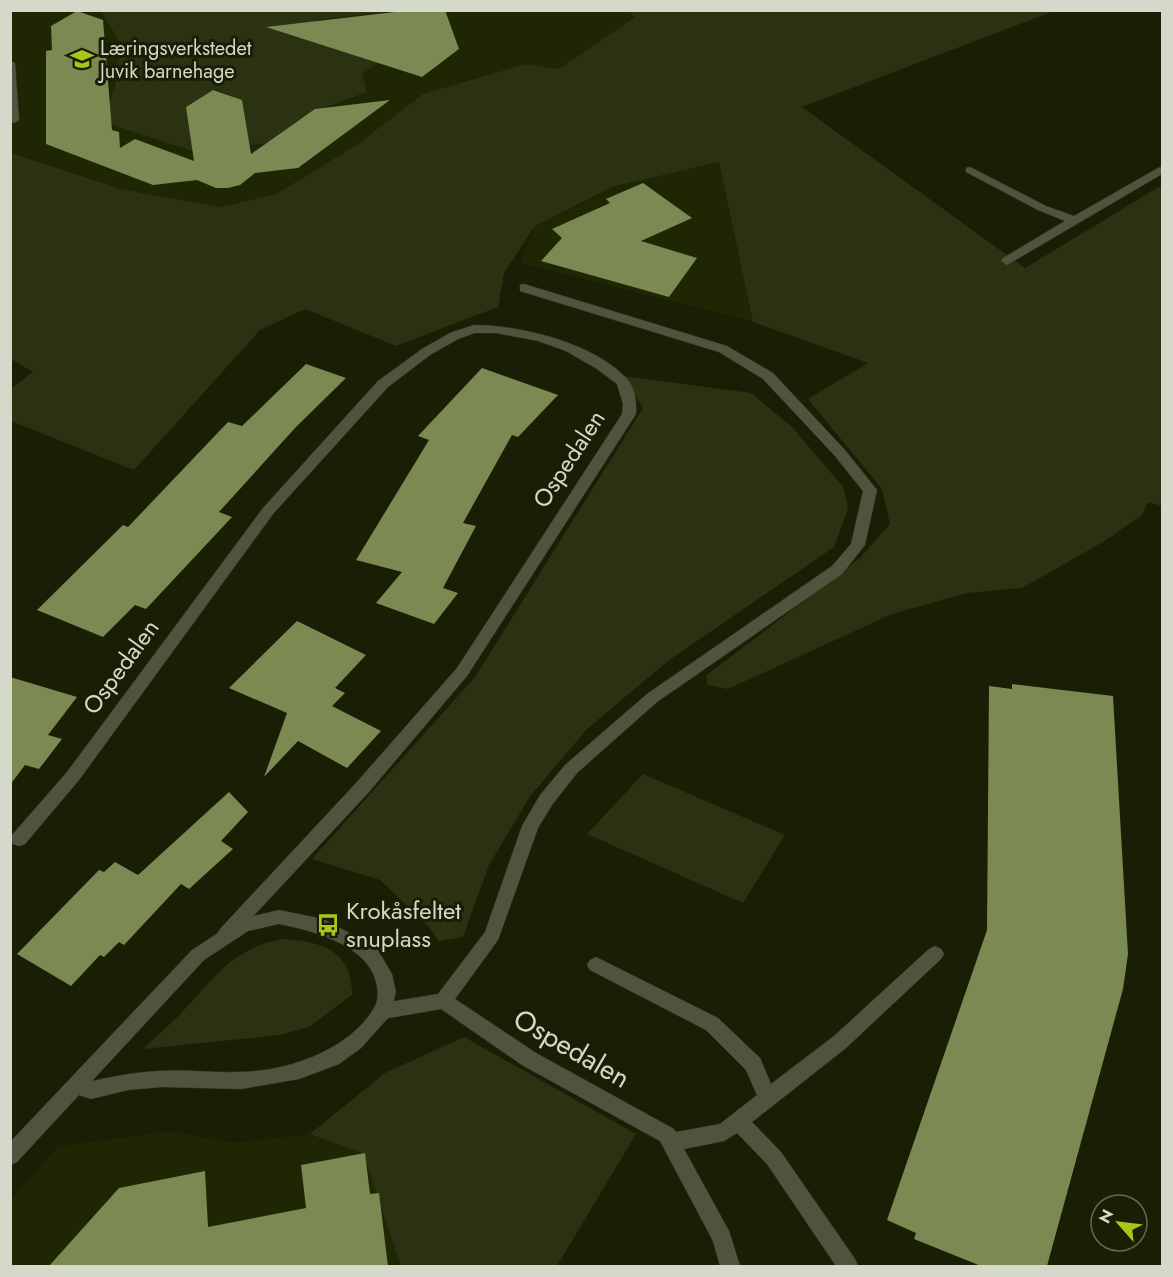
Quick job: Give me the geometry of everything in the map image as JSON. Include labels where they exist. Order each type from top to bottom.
[{"type":"street","points":[[10,63],[14,120]]},
{"type":"street","points":[[970,170],[1042,208],[1076,221]]},
{"type":"street","points":[[1007,261],[1162,170]]},
{"type":"street","points":[[76,1085],[91,1090],[128,1082],[162,1079],[241,1081],[298,1071],[332,1058],[347,1047],[382,1011],[444,1001],[492,935],[530,826],[546,800],[571,769],[652,698],[837,570],[858,545],[870,490],[840,453],[768,375],[723,349],[524,288]]},
{"type":"street","name":"Ospedalen","points":[[19,839],[73,776],[268,511],[383,384],[426,352],[454,336],[474,329],[496,328],[541,338],[570,348],[602,366],[622,382],[630,404],[629,414],[462,672],[362,788],[222,938]]},
{"type":"street","name":"Ospedalen","points":[[10,1156],[198,956],[244,925],[279,916],[316,924],[370,952],[383,974],[387,992],[382,1011]]},
{"type":"street","points":[[672,1142],[724,1132],[840,1042],[935,954]]},
{"type":"street","points":[[596,964],[712,1024],[753,1064],[768,1098]]},
{"type":"street","name":"Ospedalen","points":[[444,1001],[529,1059],[667,1135],[722,1238],[730,1266]]},
{"type":"street","points":[[738,1121],[774,1158],[848,1266]]},
{"type":"shaded area","points":[[628,10],[635,17],[559,69],[525,64],[423,94],[355,146],[276,194],[220,207],[121,189],[11,153],[11,11]]},
{"type":"shaded area","points":[[101,11],[395,11],[316,20],[293,35],[322,45],[403,36],[404,45],[362,74],[367,92],[314,111],[269,143],[249,145],[242,100],[214,89],[187,106],[193,151],[103,122],[117,80],[120,42]]},
{"type":"shaded area","points":[[628,11],[1054,11],[802,107],[1025,268],[1162,185],[1162,506],[1148,502],[1142,515],[1103,542],[1022,588],[967,593],[892,614],[728,689],[707,685],[707,675],[860,558],[890,524],[882,489],[808,399],[868,363],[753,322],[719,162],[612,187],[535,226],[504,273],[498,307],[396,346],[305,309],[260,330],[134,470],[11,421],[10,389],[33,372],[11,359],[11,153],[121,189],[220,207],[276,194],[355,146],[423,94],[525,64],[559,69],[635,17]]},
{"type":"shaded area","points":[[719,162],[753,322],[520,263],[535,226],[612,187]]},
{"type":"shaded area","points":[[623,376],[751,393],[792,427],[844,488],[848,509],[834,547],[668,661],[587,729],[531,795],[489,865],[463,937],[439,941],[428,926],[380,880],[312,859],[475,677],[643,408]]},
{"type":"shaded area","points":[[643,774],[785,835],[743,903],[587,834]]},
{"type":"shaded area","points":[[282,939],[311,942],[336,954],[348,970],[353,994],[309,1027],[280,1035],[143,1049],[226,966],[250,949]]},
{"type":"shaded area","points":[[464,1037],[636,1134],[557,1266],[11,1266],[10,1200],[59,1146],[171,1131],[233,1143],[310,1134],[385,1073]]},
{"type":"shaded area","points":[[464,1037],[636,1134],[557,1266],[401,1266],[363,1153],[310,1134],[385,1073]]},
{"type":"building","points":[[412,10],[445,10],[459,49],[422,77],[266,27]]},
{"type":"building","points":[[77,11],[103,20],[112,130],[119,132],[120,148],[135,139],[194,161],[186,107],[213,90],[242,100],[251,154],[315,109],[390,100],[298,168],[255,173],[240,185],[228,188],[216,188],[197,180],[153,185],[46,144],[46,51],[52,50],[51,26]]},
{"type":"building","points":[[643,183],[692,218],[641,241],[697,258],[669,297],[541,261],[562,238],[552,229],[610,203],[606,199]]},
{"type":"building","points":[[306,364],[346,378],[296,427],[219,512],[232,517],[146,609],[135,605],[103,637],[37,610],[123,525],[128,527],[228,422],[242,426]]},
{"type":"building","points":[[482,368],[558,395],[518,437],[512,435],[463,523],[476,526],[443,588],[458,593],[434,624],[376,603],[402,572],[356,560],[429,440],[418,436]]},
{"type":"building","points":[[297,621],[366,655],[335,688],[345,693],[332,706],[381,731],[347,768],[298,741],[264,777],[287,713],[229,688]]},
{"type":"building","points":[[10,677],[77,697],[48,735],[62,739],[39,769],[25,765],[10,785]]},
{"type":"building","points":[[1012,684],[1113,696],[1128,954],[1123,989],[1047,1266],[981,1266],[914,1239],[916,1233],[887,1220],[987,930],[989,686],[1012,689]]},
{"type":"building","points":[[229,792],[248,812],[221,841],[233,849],[189,889],[181,884],[124,945],[119,942],[104,957],[100,955],[71,986],[17,954],[99,870],[104,872],[115,862],[138,875]]},
{"type":"building","points":[[365,1153],[370,1194],[379,1193],[388,1266],[49,1266],[119,1188],[205,1171],[208,1227],[306,1208],[301,1165]]},
{"type":"place","name":"Læringsverkstedet Juvik barnehage","points":[[82,59]]},
{"type":"place","name":"Krokåsfeltet snuplass","points":[[328,925]]}]
